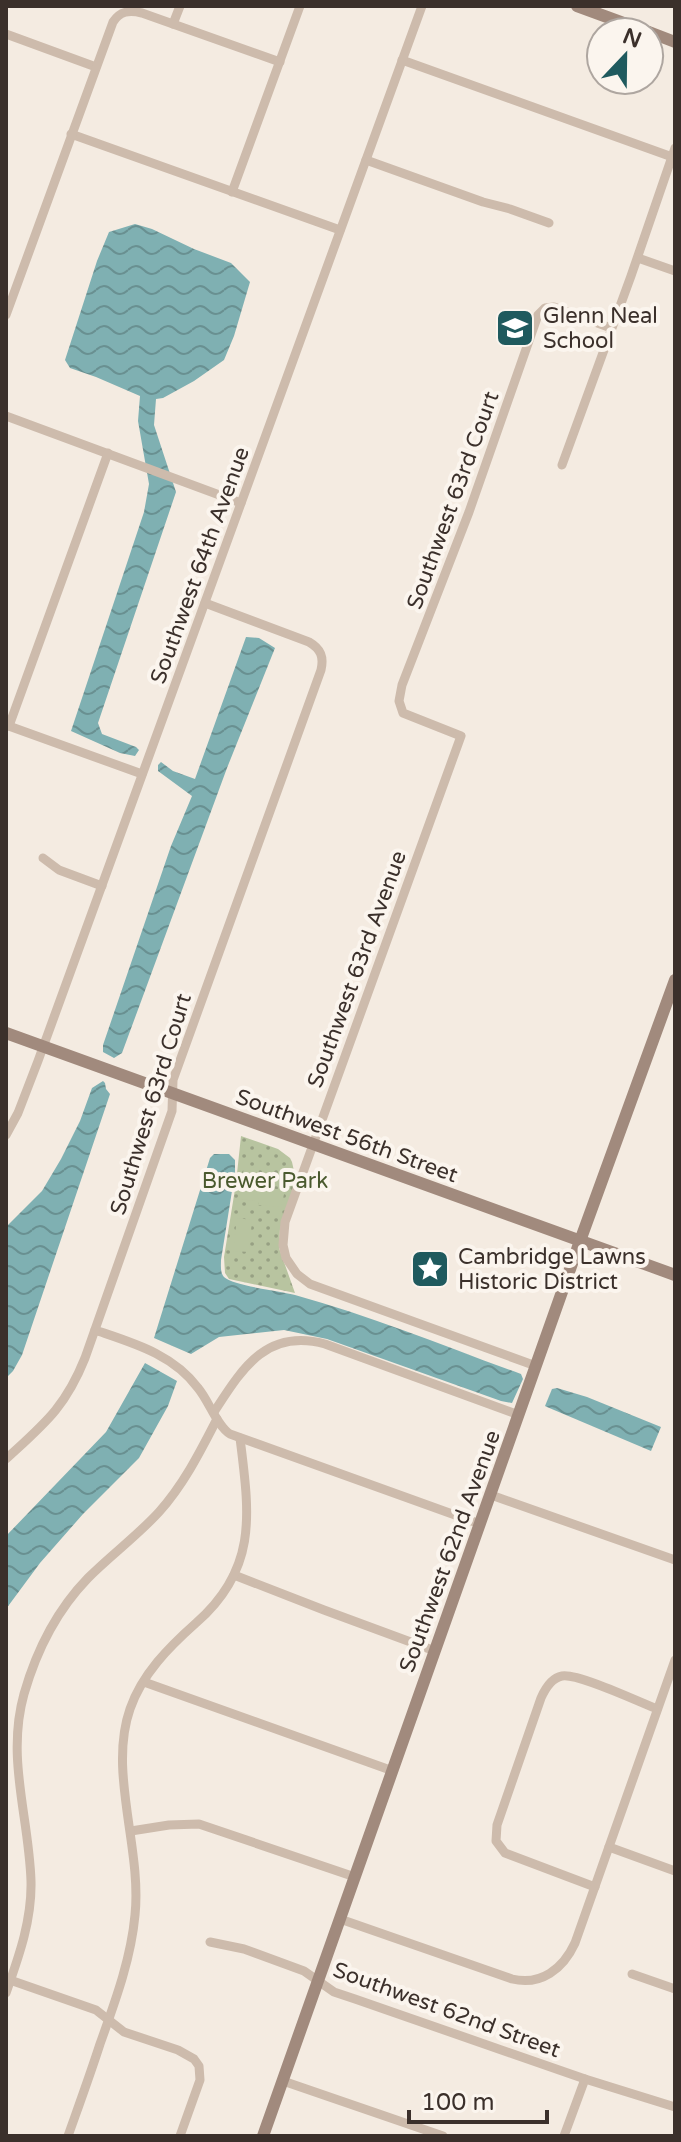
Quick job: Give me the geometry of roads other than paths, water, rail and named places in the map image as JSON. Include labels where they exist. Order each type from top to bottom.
[{"type":"street","points":[[173,24],[180,6]]},
{"type":"street","points":[[232,192],[300,6]]},
{"type":"street","name":"Southwest 64th Avenue","points":[[6,1135],[18,1113],[43,1047],[422,6]]},
{"type":"street","points":[[577,6],[605,16]]},
{"type":"street","points":[[6,315],[117,16],[126,12],[142,13],[280,62]]},
{"type":"street","points":[[6,34],[96,67]]},
{"type":"street","points":[[402,60],[674,154],[562,465]]},
{"type":"street","points":[[71,134],[340,230]]},
{"type":"street","points":[[366,160],[549,223]]},
{"type":"street","points":[[638,258],[675,271]]},
{"type":"street","name":"Southwest 63rd Court","points":[[461,736],[406,715],[399,707],[402,685],[469,512],[537,318],[545,308],[557,307],[611,328]]},
{"type":"street","points":[[6,416],[241,503]]},
{"type":"street","points":[[108,453],[8,726],[142,774]]},
{"type":"street","name":"Southwest 63rd Court","points":[[6,1459],[49,1419],[63,1402],[79,1372],[172,1111],[173,1080],[319,676],[322,659],[319,649],[298,637],[205,603]]},
{"type":"street","name":"Southwest 63rd Avenue","points":[[461,736],[285,1222],[283,1245],[288,1262],[310,1284],[536,1366]]},
{"type":"street","points":[[43,858],[59,870],[102,886]]},
{"type":"street","name":"Southwest 62nd Avenue","points":[[263,2136],[675,980]]},
{"type":"street","name":"Southwest 56th Street","points":[[6,1033],[675,1275]]},
{"type":"street","points":[[95,1330],[143,1347],[170,1361],[194,1382],[223,1430],[480,1524]]},
{"type":"street","points":[[6,1993],[24,1940],[30,1902],[28,1842],[17,1757],[21,1705],[34,1666],[68,1602],[85,1581],[167,1503],[192,1468],[240,1372],[256,1356],[279,1343],[302,1339],[325,1344],[519,1415]]},
{"type":"street","points":[[68,2136],[129,1953],[135,1914],[136,1869],[123,1771],[124,1740],[130,1710],[144,1682],[168,1649],[211,1609],[234,1575],[248,1515],[240,1438]]},
{"type":"street","points":[[491,1495],[675,1560]]},
{"type":"street","points":[[234,1575],[435,1651]]},
{"type":"street","points":[[340,1919],[505,1977],[523,1981],[554,1971],[567,1958],[575,1943],[675,1660]]},
{"type":"street","points":[[595,1887],[502,1851],[496,1841],[500,1814],[541,1698],[548,1686],[558,1678],[578,1678],[657,1709]]},
{"type":"street","points":[[144,1682],[393,1771]]},
{"type":"street","points":[[131,1831],[199,1824],[355,1877]]},
{"type":"street","points":[[609,1847],[675,1871]]},
{"type":"street","name":"Southwest 62nd Street","points":[[210,1942],[226,1944],[304,1971],[334,1992],[675,2107]]},
{"type":"street","points":[[632,1974],[675,1989]]},
{"type":"street","points":[[10,1980],[96,2010],[124,2032],[183,2052],[194,2059],[201,2071],[200,2080],[180,2136]]},
{"type":"street","points":[[564,2136],[585,2079]]},
{"type":"street","points":[[283,2081],[443,2136]]},
{"type":"water","points":[[135,224],[231,263],[250,282],[224,360],[194,381],[156,399],[154,425],[176,492],[98,723],[102,734],[136,747],[139,750],[135,756],[120,753],[71,731],[144,512],[149,484],[138,421],[140,396],[70,368],[65,360],[109,232]]},
{"type":"water","points":[[246,637],[259,638],[275,648],[227,768],[122,1053],[114,1058],[103,1052],[103,1045],[171,846],[192,796],[158,771],[158,765],[161,762],[173,771],[195,779]]},
{"type":"water","points":[[103,1081],[110,1094],[22,1355],[6,1378],[6,1227],[42,1191],[80,1121],[92,1088]]},
{"type":"water","points":[[214,1154],[229,1154],[235,1160],[221,1260],[224,1277],[352,1312],[521,1374],[523,1379],[512,1403],[327,1339],[284,1330],[219,1337],[191,1354],[154,1338],[210,1158]]},
{"type":"water","points":[[145,1363],[177,1381],[168,1406],[139,1458],[83,1514],[40,1563],[6,1609],[6,1536],[106,1432]]},
{"type":"water","points":[[557,1388],[661,1427],[651,1451],[545,1406],[552,1389]]},
{"type":"place","name":"Glenn Neal School","points":[[515,328]]},
{"type":"place","name":"Cambridge Lawns Historic District","points":[[430,1269]]},
{"type":"park label","name":"Brewer Park","points":[[265,1180]]}]
